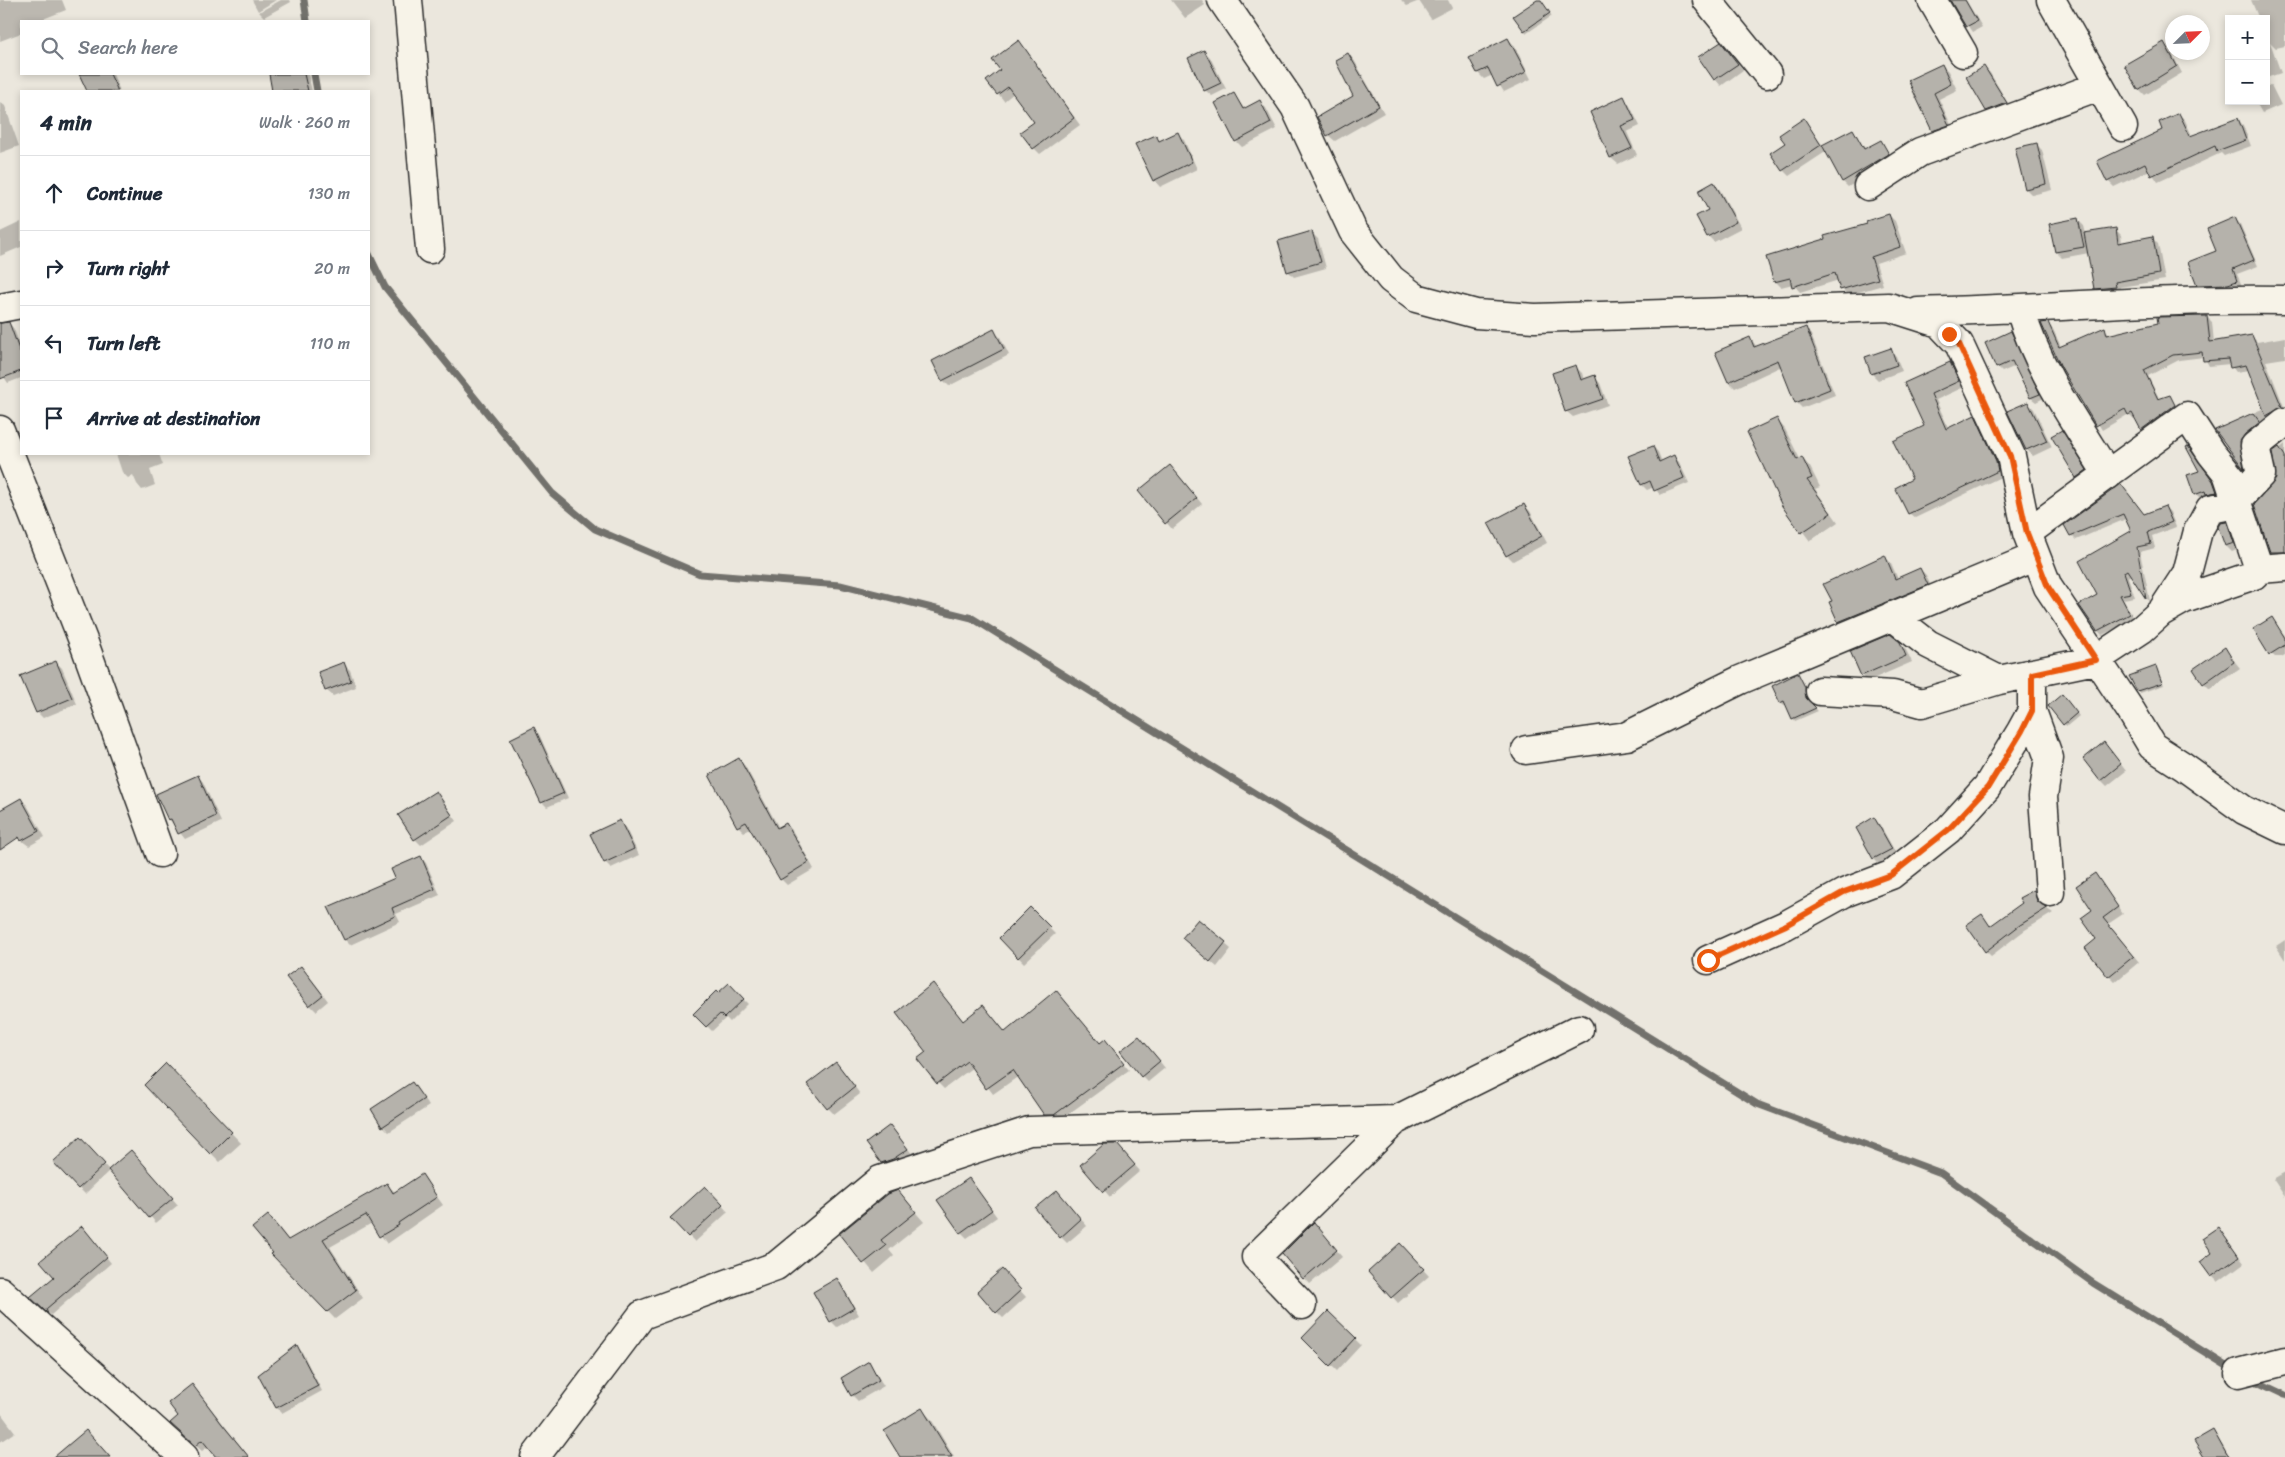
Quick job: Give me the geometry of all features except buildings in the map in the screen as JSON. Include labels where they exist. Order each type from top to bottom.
[{"type":"street","points":[[408,0],[430,249]]},
{"type":"street","points":[[1222,0],[1295,107],[1322,159],[1353,231],[1392,279],[1416,298],[1476,314],[1535,318],[1890,306],[1939,323],[1959,344],[2010,456],[2031,545],[2048,587],[2131,711],[2152,746],[2244,810],[2285,830]]},
{"type":"street","points":[[1707,0],[1767,74]]},
{"type":"street","points":[[1932,0],[1963,53]]},
{"type":"street","points":[[2051,0],[2123,127]]},
{"type":"street","points":[[1868,186],[1920,152],[2100,86]]},
{"type":"street","points":[[1911,312],[2020,310],[2232,299],[2285,300]]},
{"type":"street","points":[[0,308],[20,304]]},
{"type":"street","points":[[2020,310],[2055,389],[2108,475]]},
{"type":"street","points":[[1526,750],[1627,736],[1740,680],[1892,616],[2031,545],[2108,475],[2187,416],[2210,453],[2242,493],[2261,474],[2255,446],[2285,422]]},
{"type":"street","points":[[0,430],[84,643],[160,853]]},
{"type":"street","points":[[2161,612],[2194,596],[2272,568],[2237,504],[2227,473]]},
{"type":"street","points":[[1820,691],[1893,695],[1922,703],[1999,680],[2096,660],[2142,629],[2161,612],[2187,573],[2198,531],[2210,509],[2237,504]]},
{"type":"street","points":[[1892,616],[1928,644],[1999,680]]},
{"type":"street","points":[[2032,674],[2032,711],[2048,758],[2043,797],[2050,892]]},
{"type":"street","points":[[1708,960],[1786,925],[1844,892],[1891,875],[1948,830],[1988,787],[2032,711]]},
{"type":"street","points":[[1302,1305],[1256,1257],[1396,1120],[1579,1029]]},
{"type":"street","points":[[535,1457],[642,1315],[776,1266],[880,1180],[1029,1131],[1396,1120]]},
{"type":"street","points":[[0,1291],[184,1457]]},
{"type":"street","points":[[2239,1373],[2285,1361]]},
{"type":"waterway","points":[[304,0],[307,20]]},
{"type":"waterway","points":[[314,75],[317,90]]},
{"type":"waterway","points":[[370,256],[385,287],[552,493],[595,529],[700,574],[840,585],[972,618],[1757,1104],[1941,1173],[2093,1283],[2235,1371]]},
{"type":"waterway","points":[[2251,1379],[2285,1395]]},
{"type":"route","points":[[1708,960],[1786,925],[1844,892],[1891,875],[1948,830],[1988,787],[2032,711],[2032,674],[2096,660],[2048,587],[2027,533],[2010,456],[1959,344],[1949,334]]}]
